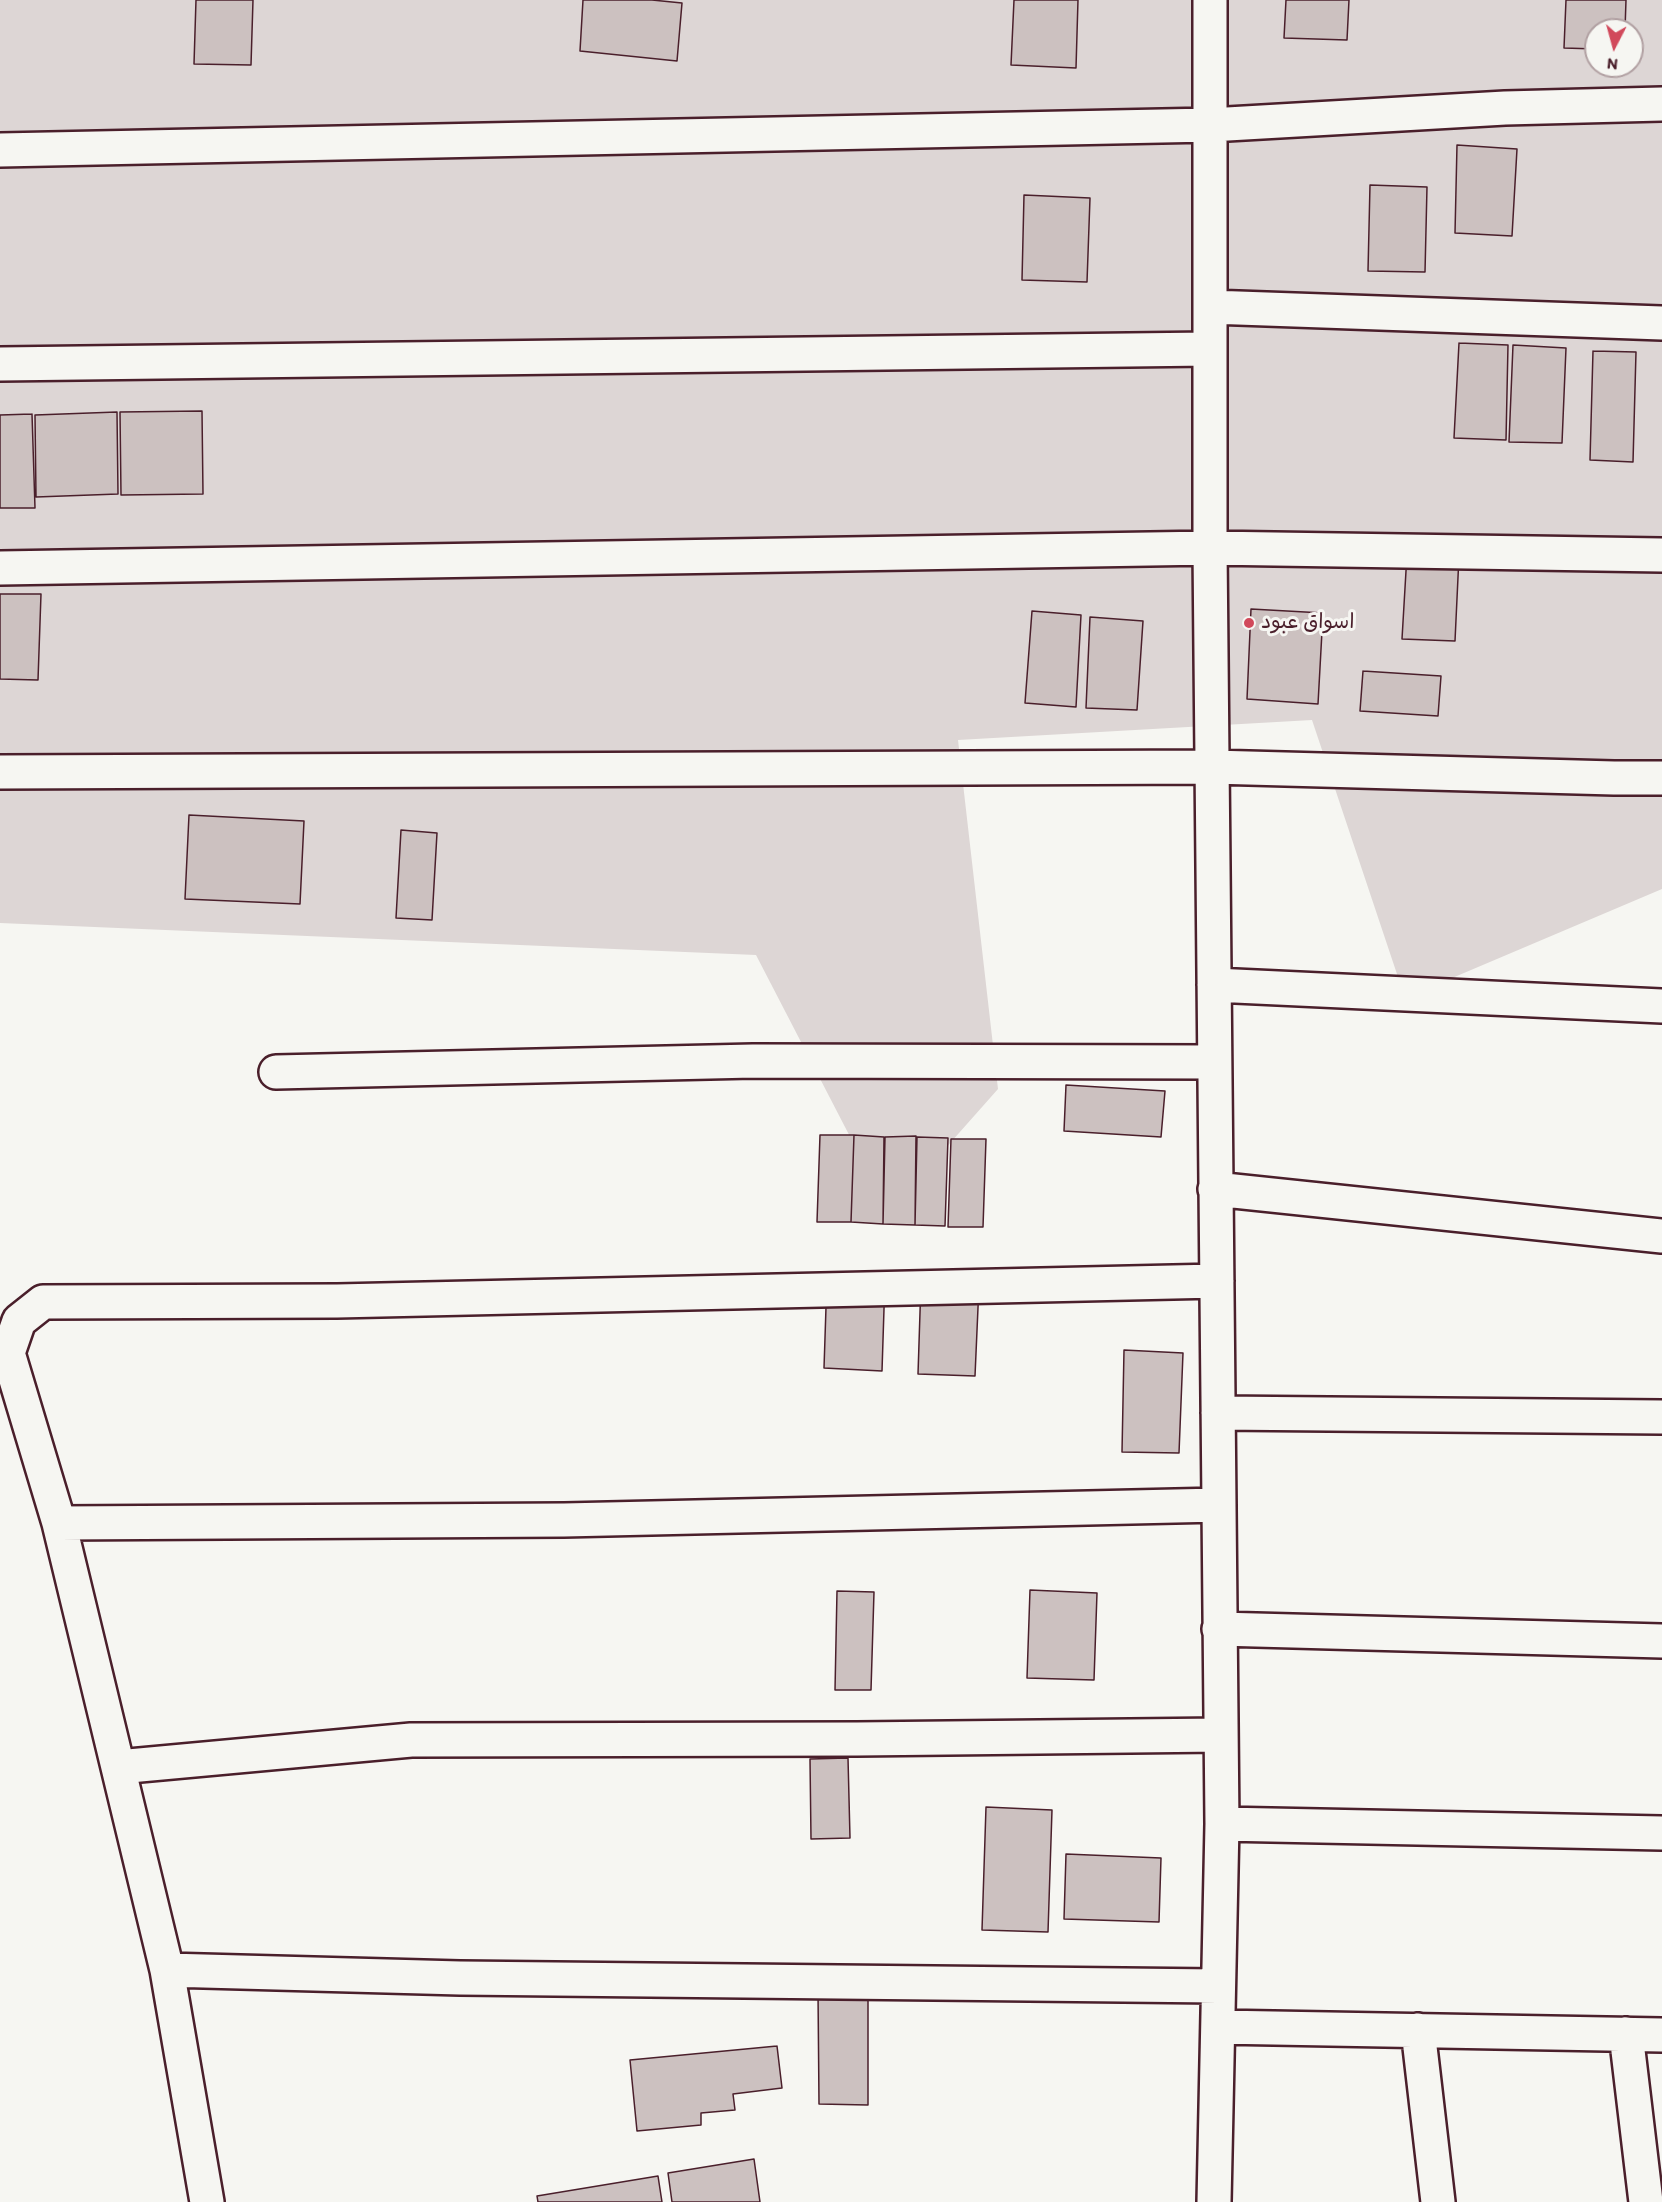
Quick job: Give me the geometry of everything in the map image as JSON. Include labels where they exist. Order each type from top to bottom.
[{"type":"street","points":[[1210,0],[1210,548],[1222,1824],[1214,2202]]},
{"type":"street","points":[[0,150],[1210,125],[1505,108],[1662,104]]},
{"type":"street","points":[[1210,307],[1662,323]]},
{"type":"street","points":[[0,364],[1209,349]]},
{"type":"street","points":[[0,568],[1210,548],[1662,555]]},
{"type":"street","points":[[0,772],[1212,767],[1662,778]]},
{"type":"street","points":[[1214,986],[1662,1006]]},
{"type":"street","points":[[276,1072],[753,1061],[1214,1062]]},
{"type":"street","points":[[1215,1189],[1662,1236]]},
{"type":"street","points":[[207,2202],[167,1970],[59,1523],[8,1353],[19,1320],[43,1302],[337,1301],[1216,1281]]},
{"type":"street","points":[[1218,1413],[1662,1417]]},
{"type":"street","points":[[59,1523],[564,1520],[1219,1505]]},
{"type":"street","points":[[1219,1629],[1662,1641]]},
{"type":"street","points":[[118,1767],[411,1740],[1221,1735]]},
{"type":"street","points":[[1222,1824],[1662,1833]]},
{"type":"street","points":[[167,1970],[460,1978],[1218,1986]]},
{"type":"street","points":[[1218,2027],[1662,2035]]},
{"type":"street","points":[[1418,2030],[1438,2202]]},
{"type":"street","points":[[1626,2034],[1646,2202]]},
{"type":"shaded area","points":[[0,0],[1662,0],[1662,889],[1405,998],[1312,720],[958,740],[998,1089],[889,1212],[756,955],[0,923]]},
{"type":"building","points":[[196,0],[253,0],[251,65],[194,64]]},
{"type":"building","points":[[583,0],[652,0],[682,3],[677,61],[580,51]]},
{"type":"building","points":[[1014,0],[1078,0],[1076,68],[1011,65]]},
{"type":"building","points":[[1286,0],[1349,0],[1347,40],[1284,38]]},
{"type":"building","points":[[1566,0],[1626,0],[1625,18],[1584,18],[1584,49],[1564,48]]},
{"type":"building","points":[[1457,145],[1517,149],[1512,236],[1455,233]]},
{"type":"building","points":[[1370,185],[1427,187],[1425,272],[1368,271]]},
{"type":"building","points":[[1024,195],[1090,198],[1087,282],[1022,280]]},
{"type":"building","points":[[1459,343],[1508,345],[1506,440],[1454,438]]},
{"type":"building","points":[[1513,345],[1566,348],[1562,443],[1509,442]]},
{"type":"building","points":[[1593,351],[1636,352],[1633,462],[1590,460]]},
{"type":"building","points":[[202,411],[203,494],[121,495],[120,412]]},
{"type":"building","points":[[117,412],[118,494],[36,497],[35,415]]},
{"type":"building","points":[[32,414],[35,508],[0,508],[0,415]]},
{"type":"building","points":[[1407,554],[1459,556],[1455,641],[1402,639]]},
{"type":"building","points":[[0,594],[41,594],[38,680],[0,679]]},
{"type":"building","points":[[1251,609],[1323,613],[1318,704],[1247,699]]},
{"type":"building","points":[[1032,611],[1081,615],[1076,707],[1025,703]]},
{"type":"building","points":[[1090,617],[1143,621],[1137,710],[1086,708]]},
{"type":"building","points":[[1363,671],[1441,676],[1438,716],[1360,711]]},
{"type":"building","points":[[189,815],[304,821],[300,904],[185,899]]},
{"type":"building","points":[[401,830],[437,833],[432,920],[396,918]]},
{"type":"building","points":[[1066,1085],[1165,1091],[1161,1137],[1064,1131]]},
{"type":"building","points":[[820,1135],[854,1135],[851,1222],[817,1222]]},
{"type":"building","points":[[854,1135],[884,1137],[883,1224],[851,1222]]},
{"type":"building","points":[[916,1136],[915,1225],[883,1224],[885,1137]]},
{"type":"building","points":[[917,1137],[948,1138],[945,1226],[915,1225]]},
{"type":"building","points":[[951,1139],[986,1139],[983,1227],[948,1227]]},
{"type":"building","points":[[827,1277],[885,1278],[882,1371],[824,1368]]},
{"type":"building","points":[[921,1282],[979,1285],[975,1376],[918,1374]]},
{"type":"building","points":[[1124,1350],[1183,1353],[1179,1453],[1122,1452]]},
{"type":"building","points":[[1030,1590],[1097,1593],[1094,1680],[1027,1678]]},
{"type":"building","points":[[837,1591],[874,1592],[871,1690],[835,1690]]},
{"type":"building","points":[[848,1758],[850,1838],[811,1839],[810,1759]]},
{"type":"building","points":[[986,1807],[1052,1810],[1048,1932],[982,1930]]},
{"type":"building","points":[[1066,1854],[1161,1858],[1159,1922],[1064,1919]]},
{"type":"building","points":[[868,1991],[868,2105],[819,2104],[818,1992]]},
{"type":"building","points":[[777,2046],[782,2088],[733,2094],[735,2110],[701,2113],[701,2125],[637,2131],[630,2060]]},
{"type":"building","points":[[754,2159],[760,2202],[672,2202],[668,2173]]},
{"type":"building","points":[[658,2176],[662,2202],[538,2202],[537,2196]]},
{"type":"place","name":"اسواق عبود","points":[[1249,623]]}]
